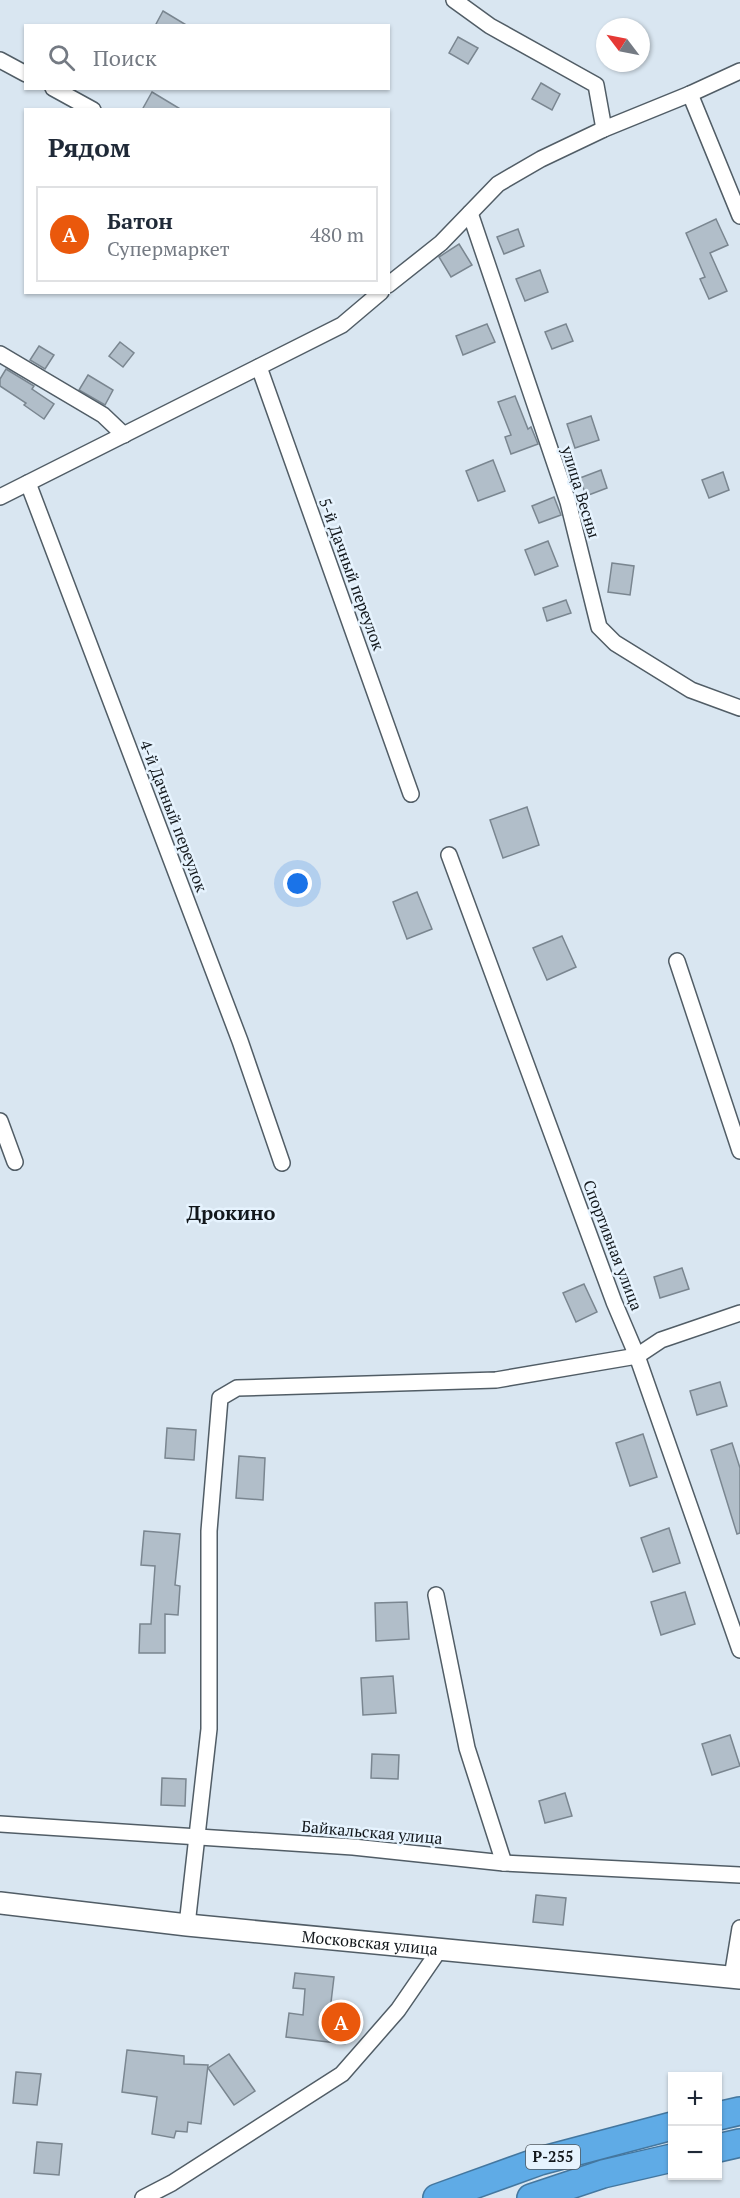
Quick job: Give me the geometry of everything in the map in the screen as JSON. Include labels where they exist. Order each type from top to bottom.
[{"type":"highway","points":[[722,2115],[740,2110]]},
{"type":"highway","name":"Р-255","points":[[437,2198],[540,2161],[668,2127]]},
{"type":"highway","points":[[722,2147],[740,2143]]},
{"type":"highway","name":"Р-255","points":[[531,2198],[603,2174],[668,2159]]},
{"type":"street","points":[[454,0],[490,26],[596,85],[604,129]]},
{"type":"street","points":[[0,60],[24,73]]},
{"type":"street","points":[[391,277],[441,243],[498,184],[541,159],[604,129],[690,94],[740,70]]},
{"type":"street","points":[[57,90],[89,108]]},
{"type":"street","points":[[690,94],[740,216]]},
{"type":"street","name":"улица Весны","points":[[470,213],[568,502],[599,627],[615,643],[691,690],[740,708]]},
{"type":"street","points":[[0,497],[342,325],[379,294]]},
{"type":"street","points":[[0,354],[103,415],[124,435]]},
{"type":"street","name":"5-й Дачный переулок","points":[[259,367],[411,794]]},
{"type":"street","name":"4-й Дачный переулок","points":[[28,483],[240,1041],[282,1163]]},
{"type":"street","name":"Спортивная улица","points":[[448,855],[606,1280],[637,1356],[740,1650]]},
{"type":"street","points":[[677,961],[740,1151]]},
{"type":"street","points":[[0,1121],[15,1162]]},
{"type":"street","points":[[187,1925],[209,1729],[208,1531],[220,1398],[237,1388],[496,1380],[637,1356],[661,1340],[740,1313]]},
{"type":"street","points":[[436,1595],[467,1748],[504,1863]]},
{"type":"street","name":"Байкальская улица","points":[[0,1824],[353,1847],[504,1863],[740,1875]]},
{"type":"street","name":"Московская улица","points":[[0,1903],[187,1925],[736,1978]]},
{"type":"street","points":[[736,1978],[740,1928]]},
{"type":"street","points":[[143,2198],[172,2183],[342,2074],[398,2010],[440,1949]]},
{"type":"building","points":[[163,11],[185,24],[156,24]]},
{"type":"building","points":[[458,37],[478,48],[468,64],[449,53]]},
{"type":"building","points":[[541,83],[560,94],[552,110],[532,99]]},
{"type":"building","points":[[152,92],[179,108],[143,108]]},
{"type":"building","points":[[716,219],[728,245],[710,253],[727,291],[709,299],[700,279],[705,277],[686,233]]},
{"type":"building","points":[[518,229],[524,246],[504,254],[497,237]]},
{"type":"building","points":[[459,244],[472,265],[451,277],[439,257]]},
{"type":"building","points":[[540,270],[548,292],[525,301],[516,279]]},
{"type":"building","points":[[487,324],[495,342],[463,355],[456,336]]},
{"type":"building","points":[[566,324],[573,341],[552,349],[545,332]]},
{"type":"building","points":[[120,342],[134,353],[123,367],[109,356]]},
{"type":"building","points":[[39,346],[54,355],[45,369],[30,360]]},
{"type":"building","points":[[6,369],[34,386],[32,389],[54,404],[44,419],[24,405],[26,403],[0,386],[0,379]]},
{"type":"building","points":[[88,375],[113,390],[105,405],[79,390]]},
{"type":"building","points":[[515,396],[528,429],[531,427],[538,444],[511,454],[505,437],[511,435],[498,402]]},
{"type":"building","points":[[591,416],[599,440],[575,448],[567,424]]},
{"type":"building","points":[[493,460],[505,491],[478,501],[466,471]]},
{"type":"building","points":[[601,470],[607,488],[586,496],[580,478]]},
{"type":"building","points":[[723,472],[729,490],[709,498],[702,480]]},
{"type":"building","points":[[554,497],[561,515],[539,523],[532,506]]},
{"type":"building","points":[[548,541],[558,566],[535,575],[525,550]]},
{"type":"building","points":[[612,563],[634,566],[630,595],[608,592]]},
{"type":"building","points":[[566,600],[571,613],[547,621],[543,608]]},
{"type":"building","points":[[527,807],[539,845],[503,858],[490,820]]},
{"type":"building","points":[[417,892],[432,929],[407,939],[393,902]]},
{"type":"building","points":[[562,936],[576,967],[547,980],[533,948]]},
{"type":"building","points":[[682,1268],[689,1289],[660,1298],[654,1277]]},
{"type":"building","points":[[584,1284],[597,1312],[576,1322],[563,1293]]},
{"type":"building","points":[[720,1382],[727,1406],[697,1415],[690,1391]]},
{"type":"building","points":[[167,1428],[196,1430],[194,1460],[165,1458]]},
{"type":"building","points":[[643,1434],[657,1477],[630,1486],[616,1443]]},
{"type":"building","points":[[732,1443],[740,1468],[740,1533],[737,1534],[711,1450]]},
{"type":"building","points":[[239,1456],[265,1458],[263,1500],[236,1498]]},
{"type":"building","points":[[669,1528],[680,1563],[653,1572],[641,1538]]},
{"type":"building","points":[[144,1531],[180,1534],[175,1585],[180,1586],[178,1615],[165,1614],[165,1653],[139,1653],[140,1624],[151,1624],[155,1566],[141,1565]]},
{"type":"building","points":[[685,1592],[695,1624],[661,1635],[651,1602]]},
{"type":"building","points":[[407,1602],[409,1639],[376,1641],[375,1603]]},
{"type":"building","points":[[393,1676],[396,1713],[363,1715],[361,1678]]},
{"type":"building","points":[[730,1735],[740,1766],[712,1775],[702,1744]]},
{"type":"building","points":[[372,1754],[399,1755],[398,1779],[371,1778]]},
{"type":"building","points":[[162,1778],[186,1779],[185,1806],[161,1805]]},
{"type":"building","points":[[565,1793],[572,1816],[545,1823],[539,1801]]},
{"type":"building","points":[[536,1895],[566,1898],[563,1925],[533,1922]]},
{"type":"building","points":[[295,1973],[334,1977],[330,2011],[349,2013],[345,2044],[286,2037],[289,2013],[303,2015],[305,1989],[293,1988]]},
{"type":"building","points":[[127,2050],[184,2056],[184,2064],[208,2065],[201,2124],[188,2122],[187,2132],[176,2131],[174,2138],[152,2134],[157,2097],[122,2092]]},
{"type":"building","points":[[229,2054],[255,2091],[234,2105],[208,2068]]},
{"type":"building","points":[[16,2072],[41,2074],[37,2105],[13,2103]]},
{"type":"building","points":[[37,2142],[62,2144],[59,2175],[34,2173]]},
{"type":"place","name":"Батон","points":[[341,2022]]},
{"type":"district","name":"Дрокино","points":[[231,1213]]}]
